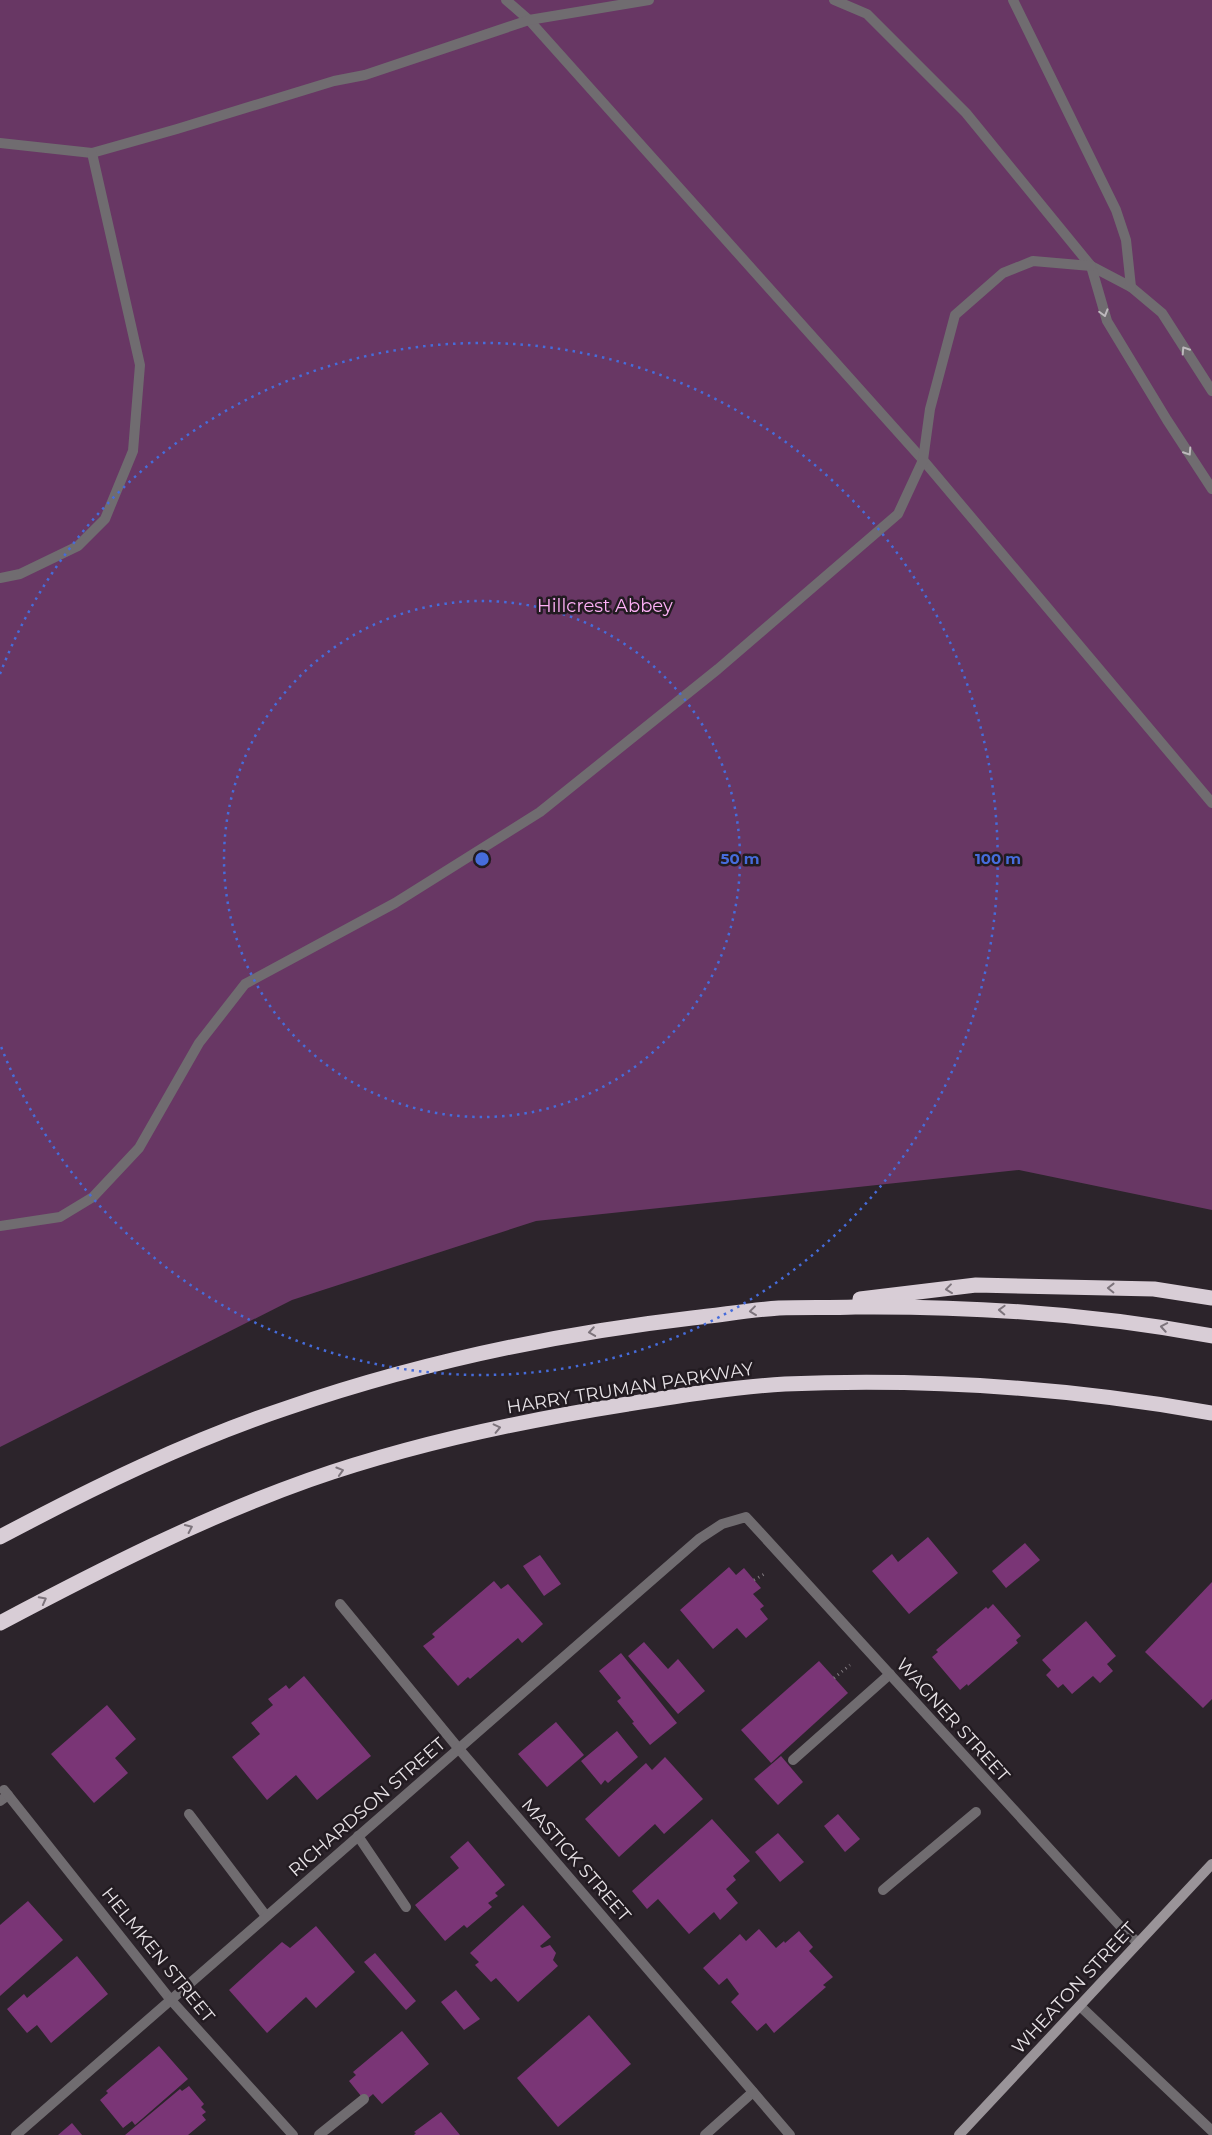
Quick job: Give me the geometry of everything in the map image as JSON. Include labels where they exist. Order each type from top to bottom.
[{"type":"highway","points":[[0,1537],[57,1506],[171,1453],[286,1408],[406,1371],[530,1342],[653,1323],[976,1286],[1154,1289],[1212,1298]]},
{"type":"highway","points":[[778,1308],[905,1307],[1033,1312],[1159,1326],[1212,1336]]},
{"type":"highway","name":"HARRY TRUMAN PARKWAY","points":[[0,1623],[91,1575],[201,1523],[310,1480],[426,1444],[544,1417],[663,1398],[783,1384],[904,1383],[1027,1388],[1148,1402],[1212,1413]]},
{"type":"highway","points":[[1148,1402],[1212,1424]]},
{"type":"main road","name":"WHEATON STREET","points":[[959,2135],[1212,1864]]},
{"type":"street","points":[[506,0],[529,20],[923,460],[1212,803]]},
{"type":"street","points":[[0,143],[92,152],[177,129],[334,81],[364,75],[529,20],[649,0]]},
{"type":"street","points":[[834,0],[867,14],[966,113],[1091,266],[1131,288],[1162,313],[1212,391]]},
{"type":"street","points":[[1013,0],[1116,210],[1126,240],[1131,288]]},
{"type":"street","points":[[0,578],[20,574],[78,546],[105,519],[133,451],[140,365],[92,152]]},
{"type":"street","points":[[0,1226],[60,1217],[93,1197],[139,1148],[199,1044],[245,984],[395,903],[540,812],[718,669],[898,514],[923,460],[930,409],[955,315],[1003,273],[1033,261],[1091,266]]},
{"type":"street","points":[[1091,266],[1107,321],[1167,420],[1212,489]]},
{"type":"street","name":"WAGNER STREET","points":[[746,1517],[1120,1926],[1138,1943]]},
{"type":"street","name":"RICHARDSON STREET","points":[[16,2135],[698,1540],[722,1524],[746,1517]]},
{"type":"street","name":"MASTICK STREET","points":[[340,1604],[460,1749],[790,2135]]},
{"type":"street","points":[[793,1760],[890,1674]]},
{"type":"street","name":"HELMKEN STREET","points":[[4,1796],[170,1999],[293,2135]]},
{"type":"street","points":[[884,1890],[976,1812]]},
{"type":"street","points":[[188,1814],[266,1916]]},
{"type":"street","points":[[358,1836],[406,1908]]},
{"type":"street","points":[[1080,2006],[1212,2130]]},
{"type":"street","points":[[705,2135],[753,2092]]},
{"type":"street","points":[[320,2135],[364,2099]]},
{"type":"green space","name":"Hillcrest Abbey","points":[[0,0],[1212,0],[1212,1210],[1019,1170],[536,1221],[292,1300],[0,1447]]},
{"type":"building","points":[[928,1537],[958,1573],[909,1614],[872,1571],[892,1554],[898,1562]]},
{"type":"building","points":[[1025,1543],[1040,1560],[1006,1588],[992,1571]]},
{"type":"building","points":[[540,1555],[561,1584],[544,1596],[523,1566]]},
{"type":"building","points":[[729,1567],[736,1575],[744,1568],[761,1588],[753,1594],[764,1606],[760,1609],[768,1619],[746,1638],[737,1628],[713,1649],[680,1610]]},
{"type":"building","points":[[494,1581],[501,1589],[508,1584],[543,1624],[522,1643],[518,1638],[470,1679],[468,1677],[458,1686],[423,1646],[435,1637],[432,1634]]},
{"type":"building","points":[[1212,1582],[1212,1699],[1203,1708],[1145,1652]]},
{"type":"building","points":[[993,1604],[1021,1636],[1016,1640],[1018,1643],[968,1686],[967,1684],[960,1690],[932,1657],[938,1652],[936,1650],[986,1607],[988,1609]]},
{"type":"building","points":[[1086,1621],[1116,1656],[1107,1664],[1113,1671],[1100,1683],[1093,1676],[1072,1694],[1063,1684],[1058,1688],[1046,1675],[1051,1670],[1042,1660]]},
{"type":"building","points":[[644,1642],[668,1669],[678,1659],[705,1691],[678,1714],[628,1656]]},
{"type":"building","points":[[621,1653],[677,1723],[650,1745],[617,1701],[621,1698],[599,1671]]},
{"type":"building","points":[[819,1661],[848,1693],[771,1763],[741,1730]]},
{"type":"building","points":[[304,1676],[371,1756],[317,1800],[296,1775],[267,1800],[232,1757],[260,1734],[251,1723],[273,1705],[268,1699],[286,1685],[289,1689]]},
{"type":"building","points":[[107,1705],[136,1739],[115,1758],[128,1773],[94,1803],[51,1754]]},
{"type":"building","points":[[556,1722],[584,1755],[547,1787],[518,1754]]},
{"type":"building","points":[[617,1731],[638,1757],[608,1783],[605,1780],[601,1785],[581,1761]]},
{"type":"building","points":[[781,1756],[803,1782],[778,1805],[754,1779]]},
{"type":"building","points":[[665,1757],[703,1799],[664,1834],[655,1824],[619,1857],[585,1819],[646,1763],[652,1770]]},
{"type":"building","points":[[838,1814],[860,1839],[845,1852],[824,1826]]},
{"type":"building","points":[[712,1819],[750,1861],[733,1876],[736,1880],[726,1889],[738,1903],[720,1920],[714,1912],[689,1934],[658,1899],[647,1909],[632,1891]]},
{"type":"building","points":[[778,1833],[804,1862],[780,1882],[755,1852]]},
{"type":"building","points":[[468,1841],[505,1885],[495,1893],[498,1896],[488,1903],[492,1907],[467,1928],[464,1925],[445,1941],[415,1905],[459,1868],[450,1857]]},
{"type":"building","points":[[28,1901],[63,1940],[0,1996],[0,1925]]},
{"type":"building","points":[[523,1905],[551,1937],[540,1946],[542,1948],[550,1945],[556,1953],[553,1960],[558,1966],[518,2002],[496,1978],[491,1982],[475,1965],[479,1962],[470,1953]]},
{"type":"building","points":[[316,1926],[355,1972],[316,2008],[306,1997],[267,2033],[229,1990],[282,1942],[290,1948]]},
{"type":"building","points":[[759,1929],[776,1948],[799,1931],[813,1947],[809,1951],[833,1977],[823,1985],[826,1987],[774,2033],[766,2023],[757,2031],[731,2002],[739,1994],[727,1978],[719,1985],[703,1968],[740,1934],[746,1941]]},
{"type":"building","points":[[375,1953],[416,2001],[406,2010],[364,1962]]},
{"type":"building","points":[[77,1956],[108,1994],[51,2043],[37,2025],[27,2033],[7,2009],[24,1994],[27,1998]]},
{"type":"building","points":[[456,1990],[480,2019],[464,2030],[441,2002]]},
{"type":"building","points":[[589,2015],[631,2064],[558,2127],[517,2078]]},
{"type":"building","points":[[402,2031],[429,2064],[382,2104],[373,2094],[365,2101],[349,2081],[356,2075],[353,2072]]},
{"type":"building","points":[[159,2046],[188,2079],[135,2125],[132,2121],[123,2128],[100,2100],[108,2093],[106,2091]]},
{"type":"building","points":[[189,2086],[204,2104],[201,2107],[206,2112],[202,2115],[206,2120],[188,2135],[125,2135],[180,2089],[182,2091]]},
{"type":"building","points":[[441,2112],[460,2135],[414,2135],[416,2133],[414,2132]]},
{"type":"building","points":[[72,2123],[82,2135],[58,2135]]}]
